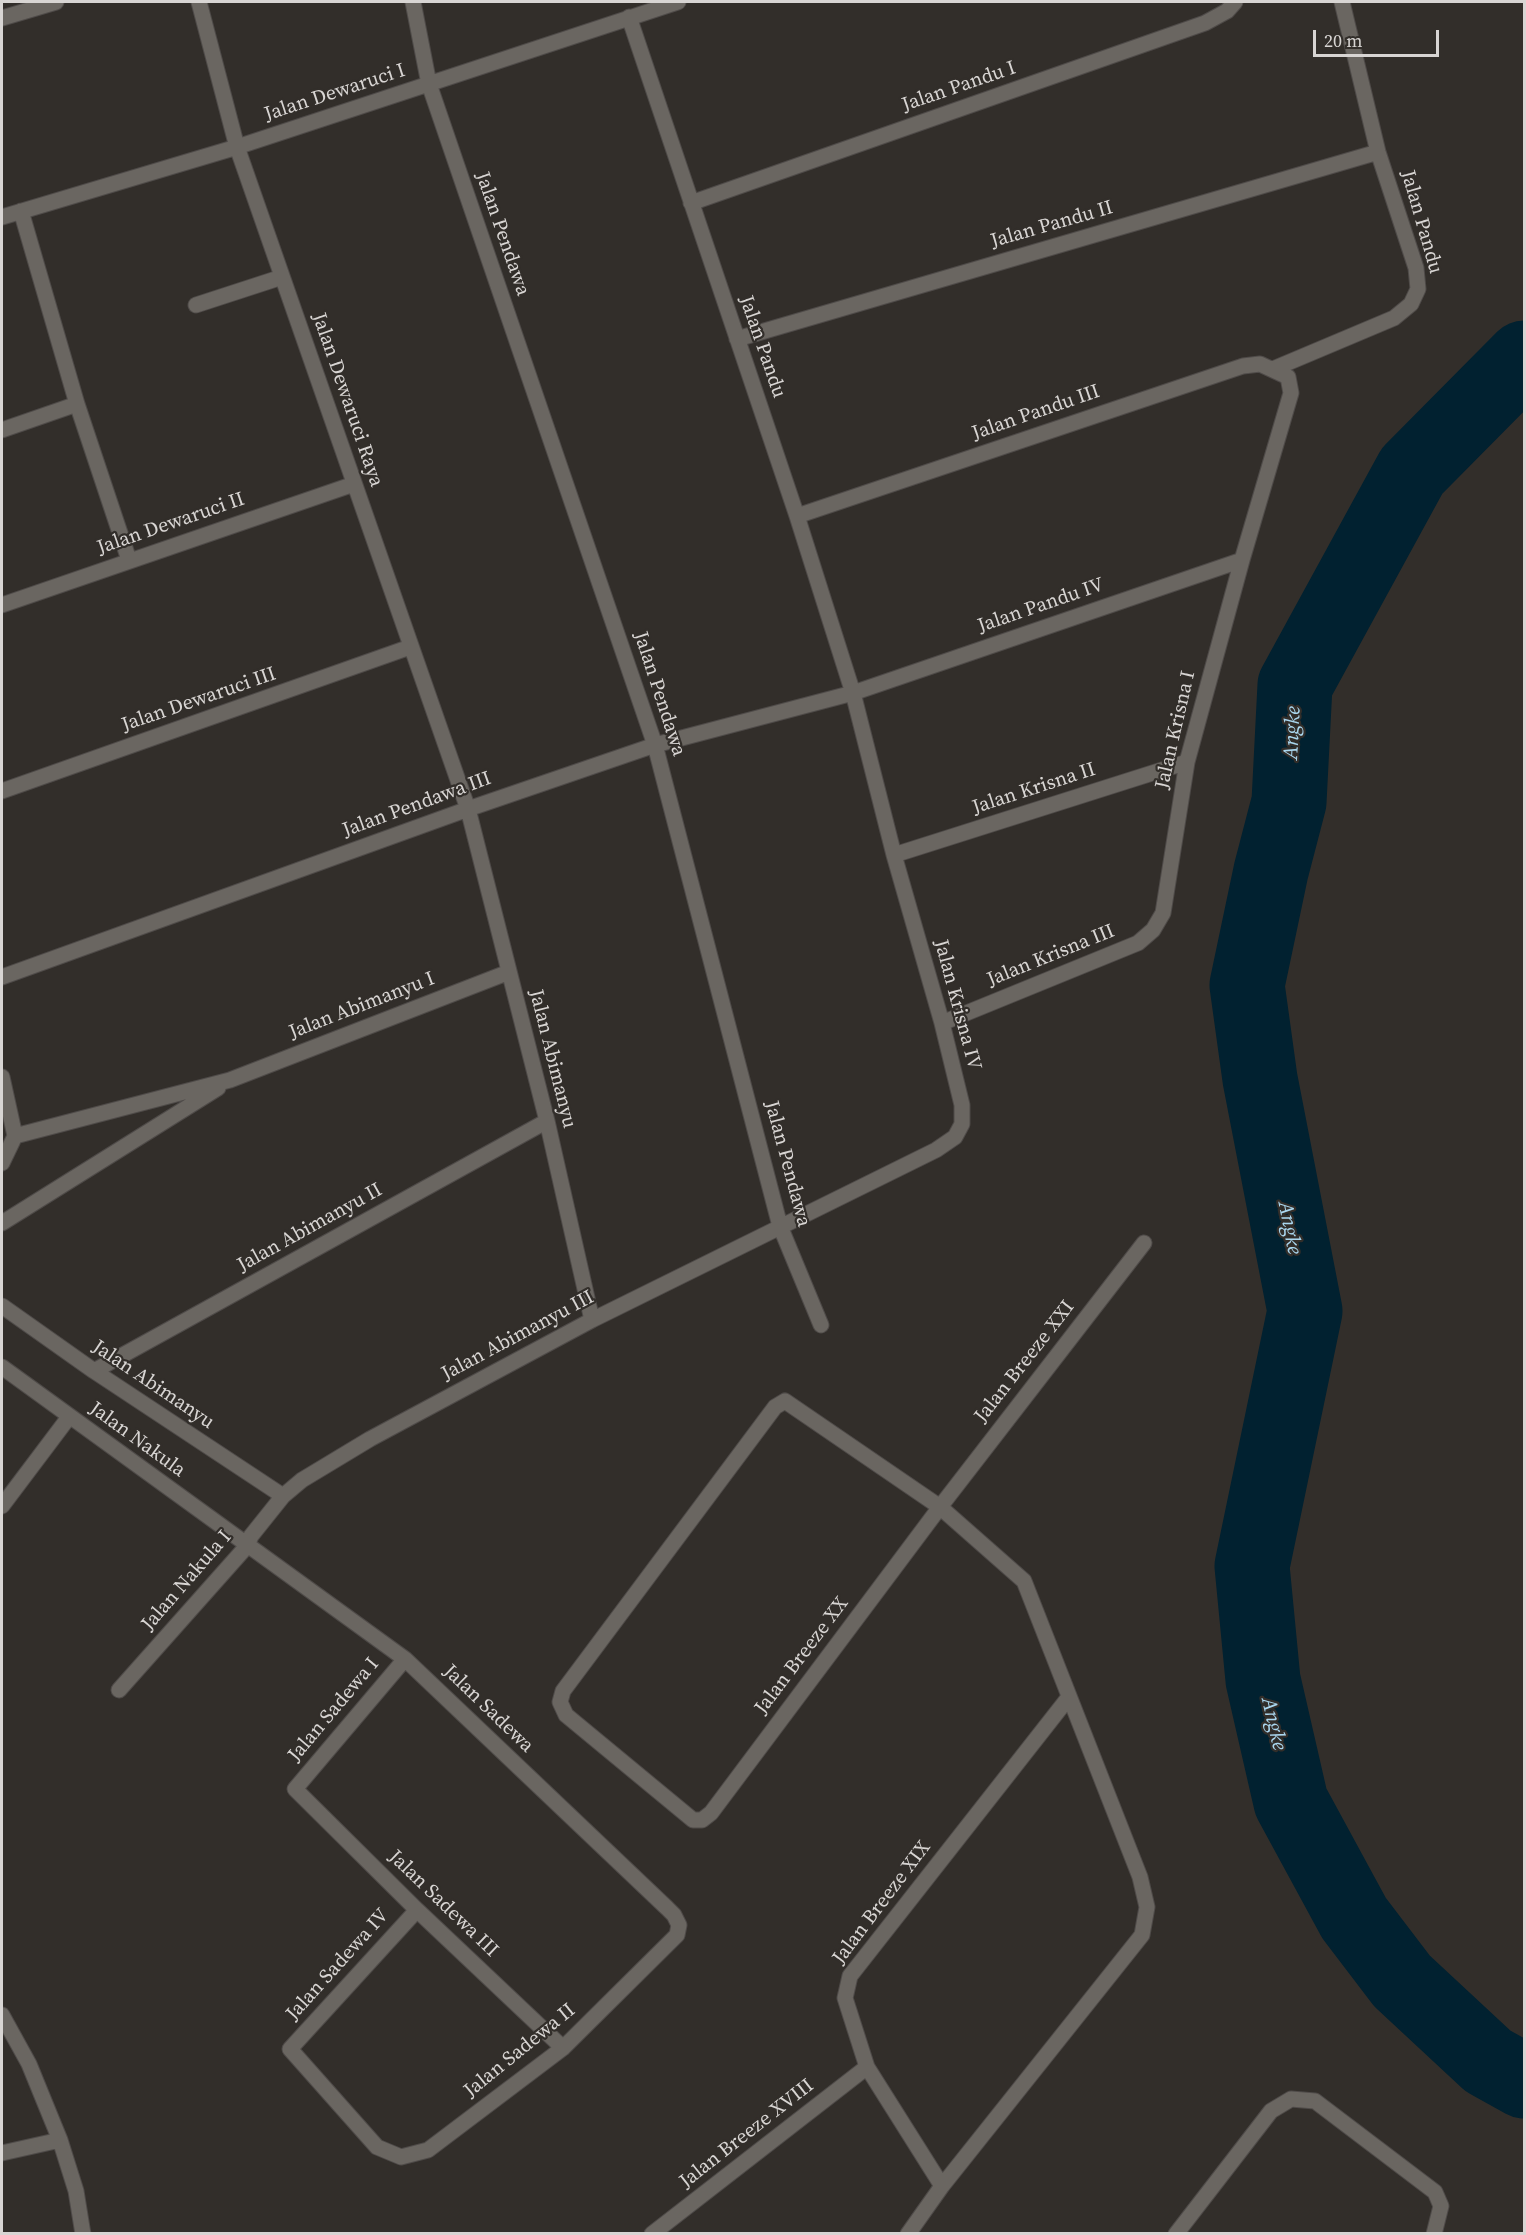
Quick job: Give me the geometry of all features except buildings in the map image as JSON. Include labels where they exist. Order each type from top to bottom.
[{"type":"street","points":[[2,18],[56,2]]},
{"type":"street","name":"Jalan Dewaruci Raya","points":[[199,2],[237,147],[468,809]]},
{"type":"street","name":"Jalan Pendawa","points":[[413,2],[429,84],[655,745],[780,1226],[821,1325]]},
{"type":"street","name":"Jalan Dewaruci I","points":[[2,217],[237,147],[678,2]]},
{"type":"street","name":"Jalan Pandu I","points":[[691,203],[1205,23],[1227,10],[1235,2]]},
{"type":"street","name":"Jalan Pandu","points":[[1273,369],[1394,318],[1411,304],[1418,289],[1416,268],[1378,152],[1342,2]]},
{"type":"street","name":"Jalan Pandu","points":[[629,17],[797,516],[853,693]]},
{"type":"street","name":"Jalan Pandu II","points":[[737,339],[1378,152]]},
{"type":"street","points":[[21,211],[77,404],[129,560]]},
{"type":"street","points":[[196,305],[282,277]]},
{"type":"street","name":"Jalan Pandu III","points":[[797,516],[1243,366],[1260,364],[1288,377],[1291,393],[1242,560]]},
{"type":"street","points":[[2,430],[77,404]]},
{"type":"street","name":"Jalan Dewaruci II","points":[[2,605],[354,484]]},
{"type":"street","name":"Jalan Pandu IV","points":[[853,693],[1242,560]]},
{"type":"street","name":"Jalan Krisna I","points":[[1163,913],[1187,762],[1242,560]]},
{"type":"street","name":"Jalan Dewaruci III","points":[[2,791],[410,647]]},
{"type":"street","name":"Jalan Pendawa III","points":[[2,977],[468,809],[655,745],[853,693]]},
{"type":"street","name":"Jalan Krisna IV","points":[[780,1226],[936,1150],[955,1137],[962,1124],[962,1105],[942,1023],[894,855],[853,693]]},
{"type":"street","name":"Jalan Krisna II","points":[[894,855],[1187,762]]},
{"type":"street","name":"Jalan Abimanyu","points":[[468,809],[547,1121],[592,1320]]},
{"type":"street","name":"Jalan Krisna III","points":[[942,1023],[1138,943],[1153,930],[1163,913]]},
{"type":"street","name":"Jalan Abimanyu I","points":[[15,1136],[230,1080],[509,972]]},
{"type":"street","points":[[2,1077],[15,1136],[2,1163]]},
{"type":"street","name":"Jalan Abimanyu I","points":[[2,1223],[230,1080]]},
{"type":"street","name":"Jalan Abimanyu II","points":[[94,1371],[547,1121]]},
{"type":"street","name":"Jalan Abimanyu III","points":[[279,1501],[303,1480],[370,1439],[592,1320],[780,1226]]},
{"type":"street","name":"Jalan Breeze XXI","points":[[939,1507],[1144,1243]]},
{"type":"street","name":"Jalan Abimanyu","points":[[2,1306],[279,1501]]},
{"type":"street","name":"Jalan Nakula","points":[[2,1367],[69,1417],[249,1541]]},
{"type":"street","name":"Jalan Breeze XX","points":[[785,1401],[939,1507],[711,1813],[702,1820],[693,1820],[566,1715],[560,1702],[563,1691],[775,1407],[785,1401]]},
{"type":"street","points":[[2,1506],[69,1417]]},
{"type":"street","name":"Jalan Nakula I","points":[[119,1690],[249,1541],[279,1501]]},
{"type":"street","points":[[908,2234],[942,2186],[1142,1935],[1147,1907],[1140,1877],[1024,1581],[939,1507]]},
{"type":"street","name":"Jalan Sadewa","points":[[249,1541],[405,1659],[667,1908],[679,1925]]},
{"type":"street","name":"Jalan Sadewa I","points":[[295,1789],[405,1659]]},
{"type":"street","name":"Jalan Breeze XIX","points":[[942,2186],[867,2067],[845,1998],[850,1976],[1069,1697]]},
{"type":"street","name":"Jalan Sadewa III","points":[[295,1789],[417,1910],[563,2048]]},
{"type":"street","name":"Jalan Sadewa IV","points":[[417,1910],[290,2049],[377,2147],[401,2157],[428,2150]]},
{"type":"street","name":"Jalan Sadewa II","points":[[428,2150],[563,2048],[677,1935],[679,1925]]},
{"type":"street","points":[[2,2015],[29,2064],[60,2140],[76,2191],[83,2234]]},
{"type":"street","name":"Jalan Breeze XVIII","points":[[652,2234],[867,2067]]},
{"type":"street","points":[[1176,2234],[1271,2111],[1292,2099],[1315,2101],[1435,2192],[1441,2206],[1435,2233]]},
{"type":"street","points":[[2,2153],[60,2140]]},
{"type":"waterway","name":"Angke","points":[[1524,358],[1412,471],[1295,685],[1289,802],[1271,871],[1247,985],[1260,1079],[1305,1311],[1252,1566],[1263,1680],[1291,1802],[1354,1918],[1402,1981],[1488,2061],[1524,2081]]}]
